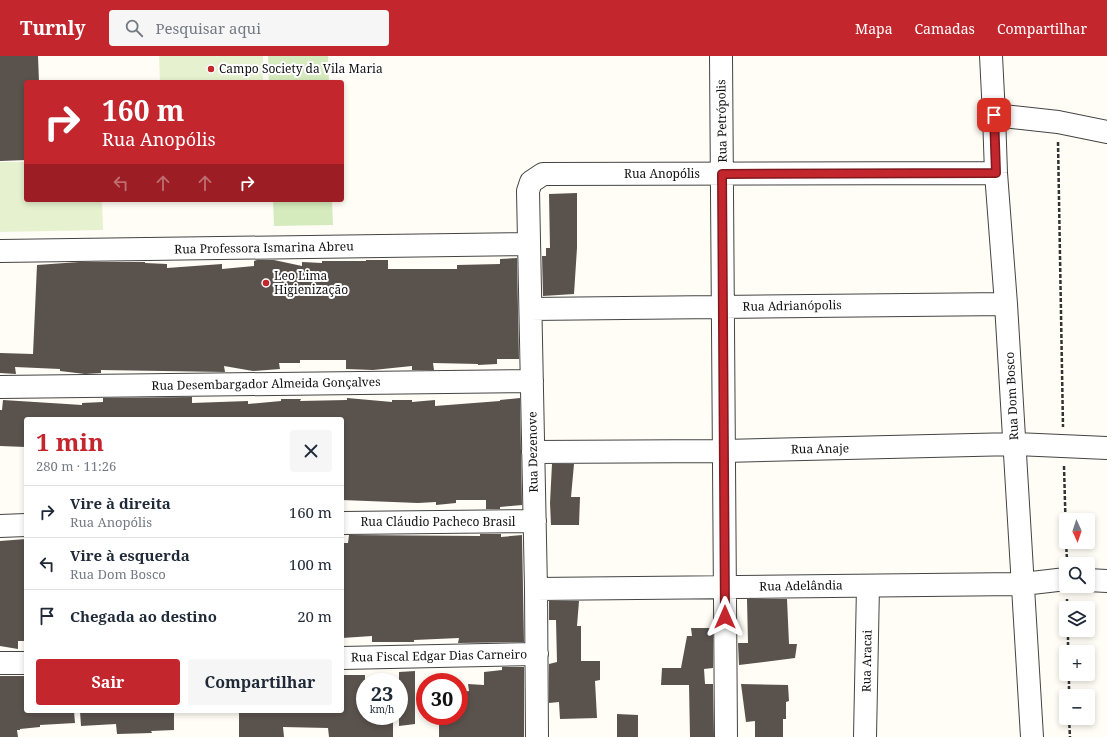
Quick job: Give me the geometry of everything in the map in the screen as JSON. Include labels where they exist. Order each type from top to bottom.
[{"type":"street","name":"Rua Petrópolis","points":[[721,56],[726,737]]},
{"type":"street","name":"Rua Dom Bosco","points":[[991,56],[996,173],[1015,444],[1032,737]]},
{"type":"street","points":[[994,115],[1058,122],[1107,132]]},
{"type":"street","name":"Rua Anopólis","points":[[543,174],[996,173]]},
{"type":"street","name":"Rua Dezenove","points":[[537,737],[537,654],[529,185],[536,177],[543,174]]},
{"type":"street","name":"Rua Professora Ismarina Abreu","points":[[0,251],[529,244]]},
{"type":"street","name":"Rua Adrianópolis","points":[[530,309],[1006,304]]},
{"type":"street","name":"Rua Desembargador Almeida Gonçalves","points":[[0,387],[532,381]]},
{"type":"street","name":"Rua Anaje","points":[[533,452],[724,451],[1015,444],[1107,448]]},
{"type":"street","name":"Rua Cláudio Pacheco Brasil","points":[[344,523],[535,521]]},
{"type":"street","points":[[0,526],[24,525]]},
{"type":"street","name":"Rua Adelândia","points":[[536,589],[1023,584],[1059,580]]},
{"type":"street","points":[[1095,580],[1107,581]]},
{"type":"street","name":"Rua Aracai","points":[[865,737],[868,586]]},
{"type":"street","name":"Rua Fiscal Edgar Dias Carneiro","points":[[344,658],[537,654]]},
{"type":"street","points":[[0,663],[24,663]]},
{"type":"path","points":[[1058,122],[1065,513]]},
{"type":"path","points":[[1069,725],[1070,737]]},
{"type":"green space","name":"Campo Society da Vila Maria","points":[[159,56],[263,56],[263,80],[160,80]]},
{"type":"green space","points":[[268,56],[328,56],[329,80],[269,80]]},
{"type":"green space","points":[[0,162],[24,162],[24,202],[102,202],[103,230],[0,232]]},
{"type":"green space","points":[[273,202],[332,202],[333,225],[274,226]]},
{"type":"building","points":[[0,56],[38,56],[39,80],[24,80],[24,160],[0,161]]},
{"type":"building","points":[[577,193],[577,248],[574,294],[543,296],[542,256],[546,256],[546,248],[550,248],[549,194]]},
{"type":"building","points":[[517,258],[519,359],[497,359],[497,364],[478,365],[433,363],[434,370],[412,370],[412,366],[373,370],[346,369],[346,360],[300,360],[300,363],[279,363],[280,369],[253,371],[224,366],[225,372],[101,370],[101,373],[85,374],[60,371],[60,369],[15,367],[16,374],[0,373],[0,353],[33,354],[37,265],[79,262],[145,262],[167,264],[167,268],[222,264],[222,269],[254,266],[254,261],[257,260],[274,260],[302,266],[302,262],[322,263],[322,261],[388,260],[388,269],[457,269],[457,265],[500,264],[500,259]]},
{"type":"building","points":[[192,397],[192,403],[248,401],[248,404],[281,401],[281,399],[301,399],[300,401],[347,400],[347,398],[392,402],[392,400],[412,400],[412,402],[435,400],[435,406],[520,398],[522,505],[500,507],[500,509],[486,509],[486,500],[456,500],[456,503],[436,505],[436,502],[418,503],[344,500],[344,417],[24,417],[24,447],[0,446],[0,410],[2,410],[3,400],[82,405],[82,403],[103,402],[103,398]]},
{"type":"building","points":[[552,464],[574,464],[571,497],[580,497],[579,525],[551,525],[550,503]]},
{"type":"building","points":[[480,534],[501,534],[501,537],[522,535],[524,642],[458,643],[459,638],[414,640],[414,642],[372,642],[372,636],[344,638],[344,543],[348,543],[349,535],[480,536]]},
{"type":"building","points":[[24,539],[24,641],[18,641],[18,649],[0,646],[0,541]]},
{"type":"building","points":[[747,599],[787,599],[789,644],[797,644],[795,658],[739,665],[738,643],[748,643]]},
{"type":"building","points":[[549,601],[579,601],[577,626],[581,626],[581,661],[600,661],[600,680],[595,681],[597,718],[560,719],[559,702],[549,703],[549,664],[557,662],[556,620],[549,620]]},
{"type":"building","points":[[691,628],[713,628],[713,668],[704,669],[705,684],[713,684],[714,737],[690,737],[689,685],[661,685],[662,668],[681,668],[687,636],[692,636]]},
{"type":"building","points":[[502,667],[524,667],[524,737],[439,737],[439,725],[468,725],[468,684],[484,685],[484,672],[502,670]]},
{"type":"building","points":[[415,671],[415,724],[408,725],[408,673],[399,672]]},
{"type":"building","points":[[344,675],[356,675],[356,725],[393,725],[393,737],[329,737],[328,728],[283,727],[284,737],[239,737],[239,713],[344,713]]},
{"type":"building","points":[[0,676],[24,676],[24,713],[74,713],[75,723],[40,725],[40,727],[17,730],[18,737],[0,737]]},
{"type":"building","points":[[741,684],[788,685],[789,701],[786,702],[786,719],[783,719],[783,737],[755,737],[755,721],[746,722]]},
{"type":"building","points":[[80,713],[174,713],[174,730],[151,731],[152,733],[117,734],[116,724],[81,726]]},
{"type":"building","points":[[617,714],[638,715],[638,737],[617,737]]},
{"type":"place","name":"Campo Society da Vila Maria","points":[[211,69]]},
{"type":"place","name":"Leo Lima Higienização","points":[[266,283]]},
{"type":"route","points":[[725,617],[722,174],[996,173],[994,115]]}]
